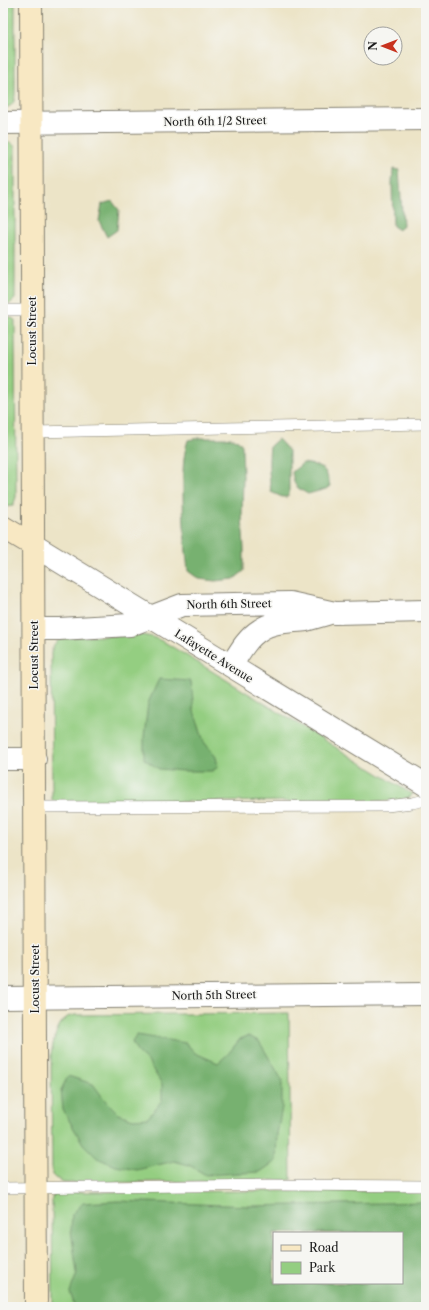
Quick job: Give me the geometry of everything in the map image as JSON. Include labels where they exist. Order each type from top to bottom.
[{"type":"street","name":"Locust Street","points":[[31,3],[36,1307]]},
{"type":"street","name":"North 6th 1/2 Street","points":[[3,123],[426,119]]},
{"type":"street","name":"Lafayette Avenue","points":[[3,526],[426,785]]},
{"type":"street","name":"North 6th Street","points":[[34,629],[59,629],[130,624],[182,605],[290,603],[335,612],[426,611]]},
{"type":"street","points":[[231,666],[243,646],[261,629],[273,624],[306,620],[335,612]]},
{"type":"street","points":[[3,759],[35,759]]},
{"type":"street","name":"North 5th Street","points":[[3,998],[426,994]]},
{"type":"lane","points":[[3,310],[32,310]]},
{"type":"lane","points":[[33,432],[426,424]]},
{"type":"lane","points":[[35,807],[387,806],[412,804],[426,800]]},
{"type":"lane","points":[[3,1188],[275,1185],[426,1186]]},
{"type":"green space","points":[[3,3],[15,3],[15,98],[12,105],[3,108]]},
{"type":"green space","points":[[3,141],[10,142],[15,147],[15,299],[8,305],[3,305]]},
{"type":"green space","points":[[393,169],[399,170],[403,225],[399,230],[393,226]]},
{"type":"green space","points":[[112,201],[119,210],[117,230],[107,237],[99,221],[102,204]]},
{"type":"green space","points":[[3,315],[15,320],[16,497],[13,506],[3,507]]},
{"type":"green space","points":[[198,438],[231,438],[238,440],[242,445],[244,571],[234,579],[215,581],[199,579],[188,571],[183,504],[183,467],[188,440]]},
{"type":"green space","points":[[278,439],[289,451],[289,494],[287,497],[282,497],[271,492],[269,469],[270,446]]},
{"type":"green space","points":[[303,463],[322,468],[327,474],[330,486],[326,489],[308,494],[298,488],[292,472]]},
{"type":"green space","points":[[141,635],[153,637],[166,643],[412,794],[410,797],[397,801],[55,802],[52,800],[51,653],[54,644],[67,637]]},
{"type":"green space","points":[[159,679],[191,681],[194,711],[204,742],[216,757],[218,767],[212,771],[159,769],[144,759],[144,737],[148,703]]},
{"type":"green space","points":[[289,1013],[291,1180],[66,1183],[52,1175],[51,1053],[58,1029],[67,1017],[75,1015]]},
{"type":"green space","points":[[137,1035],[186,1043],[195,1053],[218,1063],[228,1054],[240,1039],[248,1036],[259,1041],[282,1080],[282,1107],[277,1134],[276,1161],[260,1172],[206,1175],[189,1165],[174,1161],[137,1170],[116,1166],[97,1158],[83,1144],[63,1110],[61,1090],[68,1076],[93,1084],[104,1099],[119,1114],[133,1119],[148,1118],[162,1100],[162,1084],[148,1062],[137,1052],[132,1042]]},
{"type":"green space","points":[[426,1191],[426,1307],[53,1307],[52,1197],[61,1192]]},
{"type":"green space","points":[[118,1201],[251,1206],[426,1202],[426,1307],[75,1307],[70,1292],[77,1273],[71,1230],[72,1214],[83,1203]]}]
